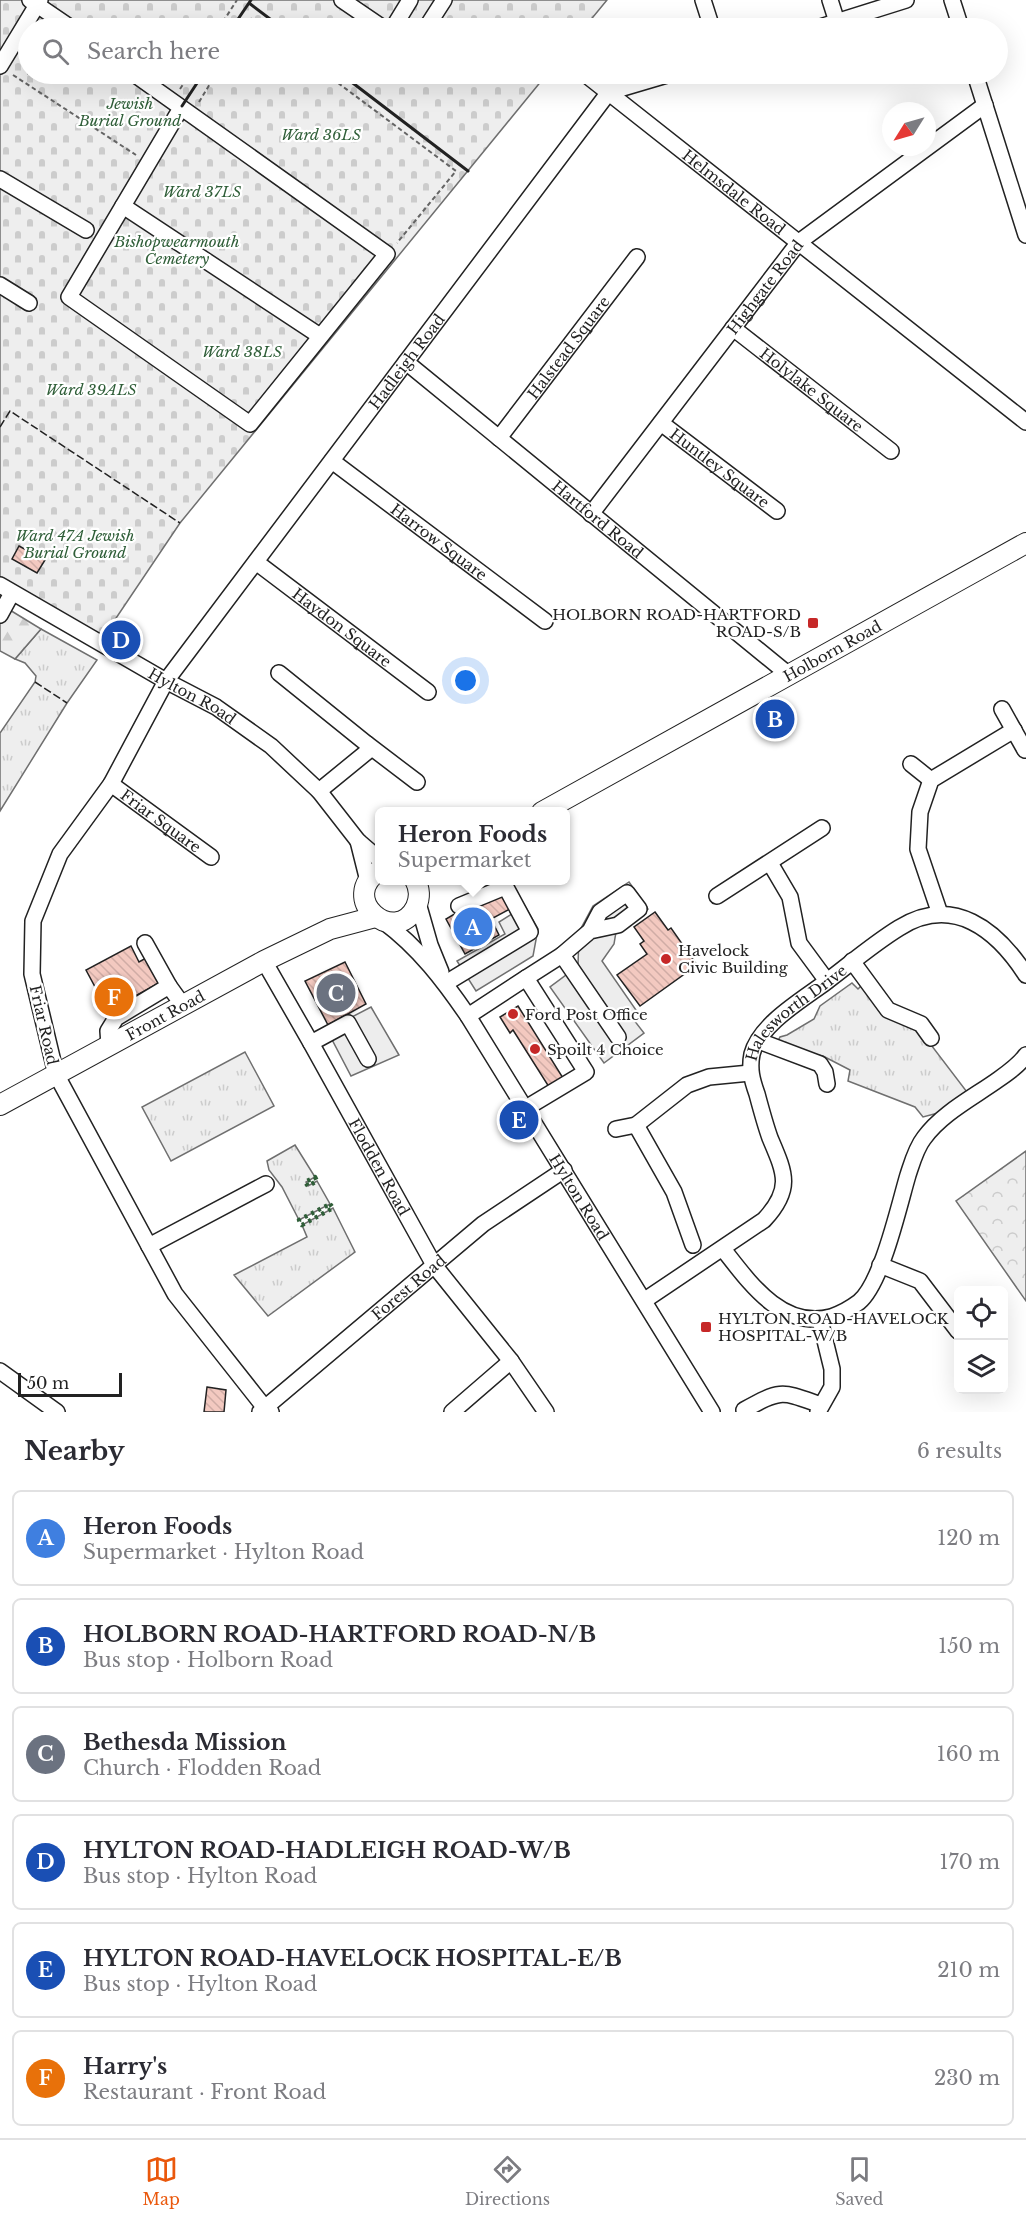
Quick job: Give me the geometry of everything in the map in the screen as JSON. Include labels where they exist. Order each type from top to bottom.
[{"type":"main road","name":"Holborn Road","points":[[551,807],[1026,543]]},
{"type":"main road","name":"Front Road","points":[[330,929],[370,882]]},
{"type":"main road","points":[[370,882],[367,907],[380,920]]},
{"type":"main road","name":"Front Road","points":[[0,1105],[264,961],[330,929],[380,920],[395,923],[405,919],[413,912],[417,893]]},
{"type":"street","points":[[342,0],[368,18]]},
{"type":"street","points":[[399,18],[410,0]]},
{"type":"street","points":[[432,18],[444,0]]},
{"type":"street","points":[[703,0],[709,18]]},
{"type":"street","points":[[830,0],[836,18]]},
{"type":"street","points":[[850,18],[906,0]]},
{"type":"street","points":[[952,0],[958,18]]},
{"type":"street","points":[[27,18],[36,2],[58,18]]},
{"type":"street","points":[[0,66],[18,34]]},
{"type":"street","points":[[148,84],[182,108],[387,254],[250,424],[69,297],[182,108]]},
{"type":"street","name":"Helmsdale Road","points":[[598,84],[1026,422]]},
{"type":"street","points":[[609,92],[636,84]]},
{"type":"street","points":[[978,84],[1026,235]]},
{"type":"street","name":"Hadleigh Road","points":[[166,681],[609,92]]},
{"type":"street","name":"Highgate Road","points":[[591,514],[799,242],[985,105]]},
{"type":"street","points":[[0,179],[86,230]]},
{"type":"street","points":[[123,206],[320,336]]},
{"type":"street","name":"Halstead Square","points":[[499,438],[637,257]]},
{"type":"street","points":[[0,285],[29,303]]},
{"type":"street","name":"Holylake Square","points":[[733,328],[891,450]]},
{"type":"street","name":"Hartford Road","points":[[406,362],[789,675]]},
{"type":"street","name":"Huntley Square","points":[[661,423],[777,511]]},
{"type":"street","name":"Harrow Square","points":[[332,461],[545,621]]},
{"type":"street","name":"Haydon Square","points":[[256,562],[428,692]]},
{"type":"street","points":[[0,615],[6,589]]},
{"type":"street","name":"Hylton Road","points":[[6,589],[95,638],[166,681],[216,707],[271,746],[319,791],[358,841],[375,856]]},
{"type":"street","points":[[279,674],[417,782]]},
{"type":"street","name":"Friar Road","points":[[166,681],[111,784],[60,854],[33,921],[32,974],[56,1074],[175,1294],[265,1411]]},
{"type":"street","points":[[1002,710],[1025,750]]},
{"type":"street","points":[[940,914],[918,849],[920,812],[931,780],[1014,730]]},
{"type":"street","points":[[319,791],[368,751],[367,744]]},
{"type":"street","points":[[911,764],[931,780]]},
{"type":"street","name":"Friar Square","points":[[111,784],[211,857]]},
{"type":"street","points":[[717,896],[822,828]]},
{"type":"street","name":"Hylton Road","points":[[358,841],[370,882]]},
{"type":"street","points":[[770,863],[790,897],[799,943],[827,981]]},
{"type":"street","points":[[459,906],[501,885]]},
{"type":"street","points":[[446,983],[530,932],[504,885]]},
{"type":"street","name":"Hylton Road","points":[[417,893],[430,945],[446,983]]},
{"type":"street","name":"Halesworth Drive","points":[[645,1300],[764,1220],[775,1208],[782,1195],[784,1180],[781,1162],[770,1136],[750,1073],[753,1052],[759,1041],[784,1012],[900,927],[940,914],[964,917],[985,928],[1001,941],[1024,966]]},
{"type":"street","name":"Hylton Road","points":[[380,920],[408,940],[446,983],[526,1108],[712,1412]]},
{"type":"street","points":[[468,1016],[562,955],[590,931]]},
{"type":"street","points":[[145,943],[182,1005]]},
{"type":"street","points":[[562,955],[618,1037]]},
{"type":"street","name":"Flodden Road","points":[[264,961],[434,1265],[511,1361],[546,1412]]},
{"type":"street","points":[[852,961],[888,1010],[921,1024],[932,1038]]},
{"type":"street","points":[[526,978],[586,1072],[526,1108]]},
{"type":"street","points":[[109,1045],[108,1031],[116,1018],[169,986]]},
{"type":"street","points":[[311,1043],[348,1023],[368,1059]]},
{"type":"street","points":[[759,1041],[820,1064],[825,1072],[826,1084]]},
{"type":"street","points":[[723,1249],[761,1296],[778,1308],[797,1316],[820,1320],[838,1315],[859,1302],[867,1293],[880,1265],[913,1159],[923,1139],[937,1123],[1010,1071],[1026,1055]]},
{"type":"street","points":[[616,1129],[636,1125],[687,1085],[709,1077],[750,1073]]},
{"type":"street","points":[[636,1125],[674,1192],[693,1245]]},
{"type":"street","name":"Forest Road","points":[[265,1411],[483,1224],[564,1170]]},
{"type":"street","points":[[149,1246],[266,1184]]},
{"type":"street","points":[[880,1265],[920,1281],[954,1326]]},
{"type":"street","points":[[744,1410],[769,1396],[786,1393],[819,1408],[832,1387],[832,1369],[820,1320]]},
{"type":"street","points":[[452,1412],[511,1361]]},
{"type":"street","points":[[2,1376],[57,1412]]},
{"type":"path","points":[[225,18],[237,0]]},
{"type":"path","points":[[0,66],[18,78]]},
{"type":"path","points":[[28,84],[149,163]]},
{"type":"path","points":[[182,108],[188,84]]},
{"type":"path","points":[[182,108],[206,84]]},
{"type":"path","points":[[339,84],[456,171],[387,254]]},
{"type":"green space","name":"Bishopwearmouth Cemetery","points":[[0,0],[607,0],[592,18],[18,18],[18,84],[539,84],[180,523],[100,642],[0,585]]},
{"type":"green space","points":[[0,604],[41,629],[15,659],[0,651]]},
{"type":"green space","points":[[41,629],[97,660],[67,703],[0,811],[0,733],[35,682],[36,676],[25,663],[15,659]]},
{"type":"green space","points":[[852,983],[858,989],[863,984],[922,1033],[967,1092],[938,1113],[923,1117],[915,1107],[848,1081],[850,1070],[823,1056],[794,1051],[778,1041],[780,1037],[814,1019],[820,1006]]},
{"type":"green space","points":[[245,1052],[274,1106],[171,1161],[142,1107]]},
{"type":"green space","points":[[295,1145],[315,1177],[306,1182],[308,1186],[317,1181],[330,1204],[299,1220],[282,1187],[269,1170],[267,1161]]},
{"type":"green space","points":[[1026,1151],[1026,1301],[956,1201]]},
{"type":"green space","points":[[333,1208],[355,1252],[268,1316],[234,1275],[307,1237],[302,1225]]},
{"type":"shaded area","points":[[629,882],[648,909],[616,932],[614,944],[602,961],[636,1010],[630,1015],[644,1033],[604,1063],[550,987],[578,966],[579,932],[593,906]]},
{"type":"shaded area","points":[[525,906],[538,929],[533,956],[476,991],[457,961],[505,934],[499,922]]},
{"type":"shaded area","points":[[371,1007],[399,1055],[351,1076],[327,1030]]},
{"type":"building","points":[[19,546],[45,560],[37,573],[12,559]]},
{"type":"building","points":[[502,894],[510,909],[491,919],[499,935],[465,954],[446,919],[468,906],[471,911]]},
{"type":"building","name":"Havelock Civic Building","points":[[655,912],[668,930],[671,928],[697,965],[640,1006],[617,975],[647,954],[640,944],[644,941],[634,927]]},
{"type":"building","points":[[131,946],[139,962],[146,958],[159,983],[108,1011],[86,970]]},
{"type":"building","points":[[345,962],[366,1004],[328,1025],[305,981]]},
{"type":"building","points":[[518,1006],[563,1078],[549,1087],[513,1030],[510,1033],[500,1017]]},
{"type":"building","points":[[207,1387],[226,1390],[224,1412],[204,1412]]},
{"type":"hedge","points":[[315,1177],[317,1181],[308,1186],[305,1182],[315,1177]]},
{"type":"hedge","points":[[330,1204],[333,1208],[302,1225],[299,1220],[330,1204]]},
{"type":"fence","points":[[0,427],[10,411],[180,523]]},
{"type":"fence","points":[[35,682],[67,703]]},
{"type":"wall","points":[[239,18],[251,0]]},
{"type":"wall","points":[[249,3],[269,18]]},
{"type":"wall","points":[[182,106],[196,84]]},
{"type":"wall","points":[[354,84],[468,171]]},
{"type":"place","name":"HOLBORN ROAD-HARTFORD ROAD-S/B","points":[[813,623]]},
{"type":"place","name":"HYLTON ROAD-HADLEIGH ROAD-W/B","points":[[121,640]]},
{"type":"place","name":"HOLBORN ROAD-HARTFORD ROAD-N/B","points":[[775,719]]},
{"type":"place","name":"Heron Foods","points":[[473,927]]},
{"type":"place","name":"Havelock Civic Building","points":[[666,959]]},
{"type":"place","name":"Bethesda Mission","points":[[336,993]]},
{"type":"place","name":"Harry's","points":[[114,997]]},
{"type":"place","name":"Ford Post Office","points":[[513,1014]]},
{"type":"place","name":"Spoilt 4 Choice","points":[[535,1049]]},
{"type":"place","name":"HYLTON ROAD-HAVELOCK HOSPITAL-E/B","points":[[519,1120]]},
{"type":"place","name":"HYLTON ROAD-HAVELOCK HOSPITAL-W/B","points":[[706,1327]]},
{"type":"park label","name":"Jewish Burial Ground","points":[[130,112]]},
{"type":"park label","name":"Ward 36LS","points":[[321,134]]},
{"type":"park label","name":"Ward 37LS","points":[[202,191]]},
{"type":"park label","name":"Ward 38LS","points":[[242,351]]},
{"type":"park label","name":"Ward 39ALS","points":[[91,389]]},
{"type":"park label","name":"Ward 47A Jewish Burial Ground","points":[[75,544]]}]
